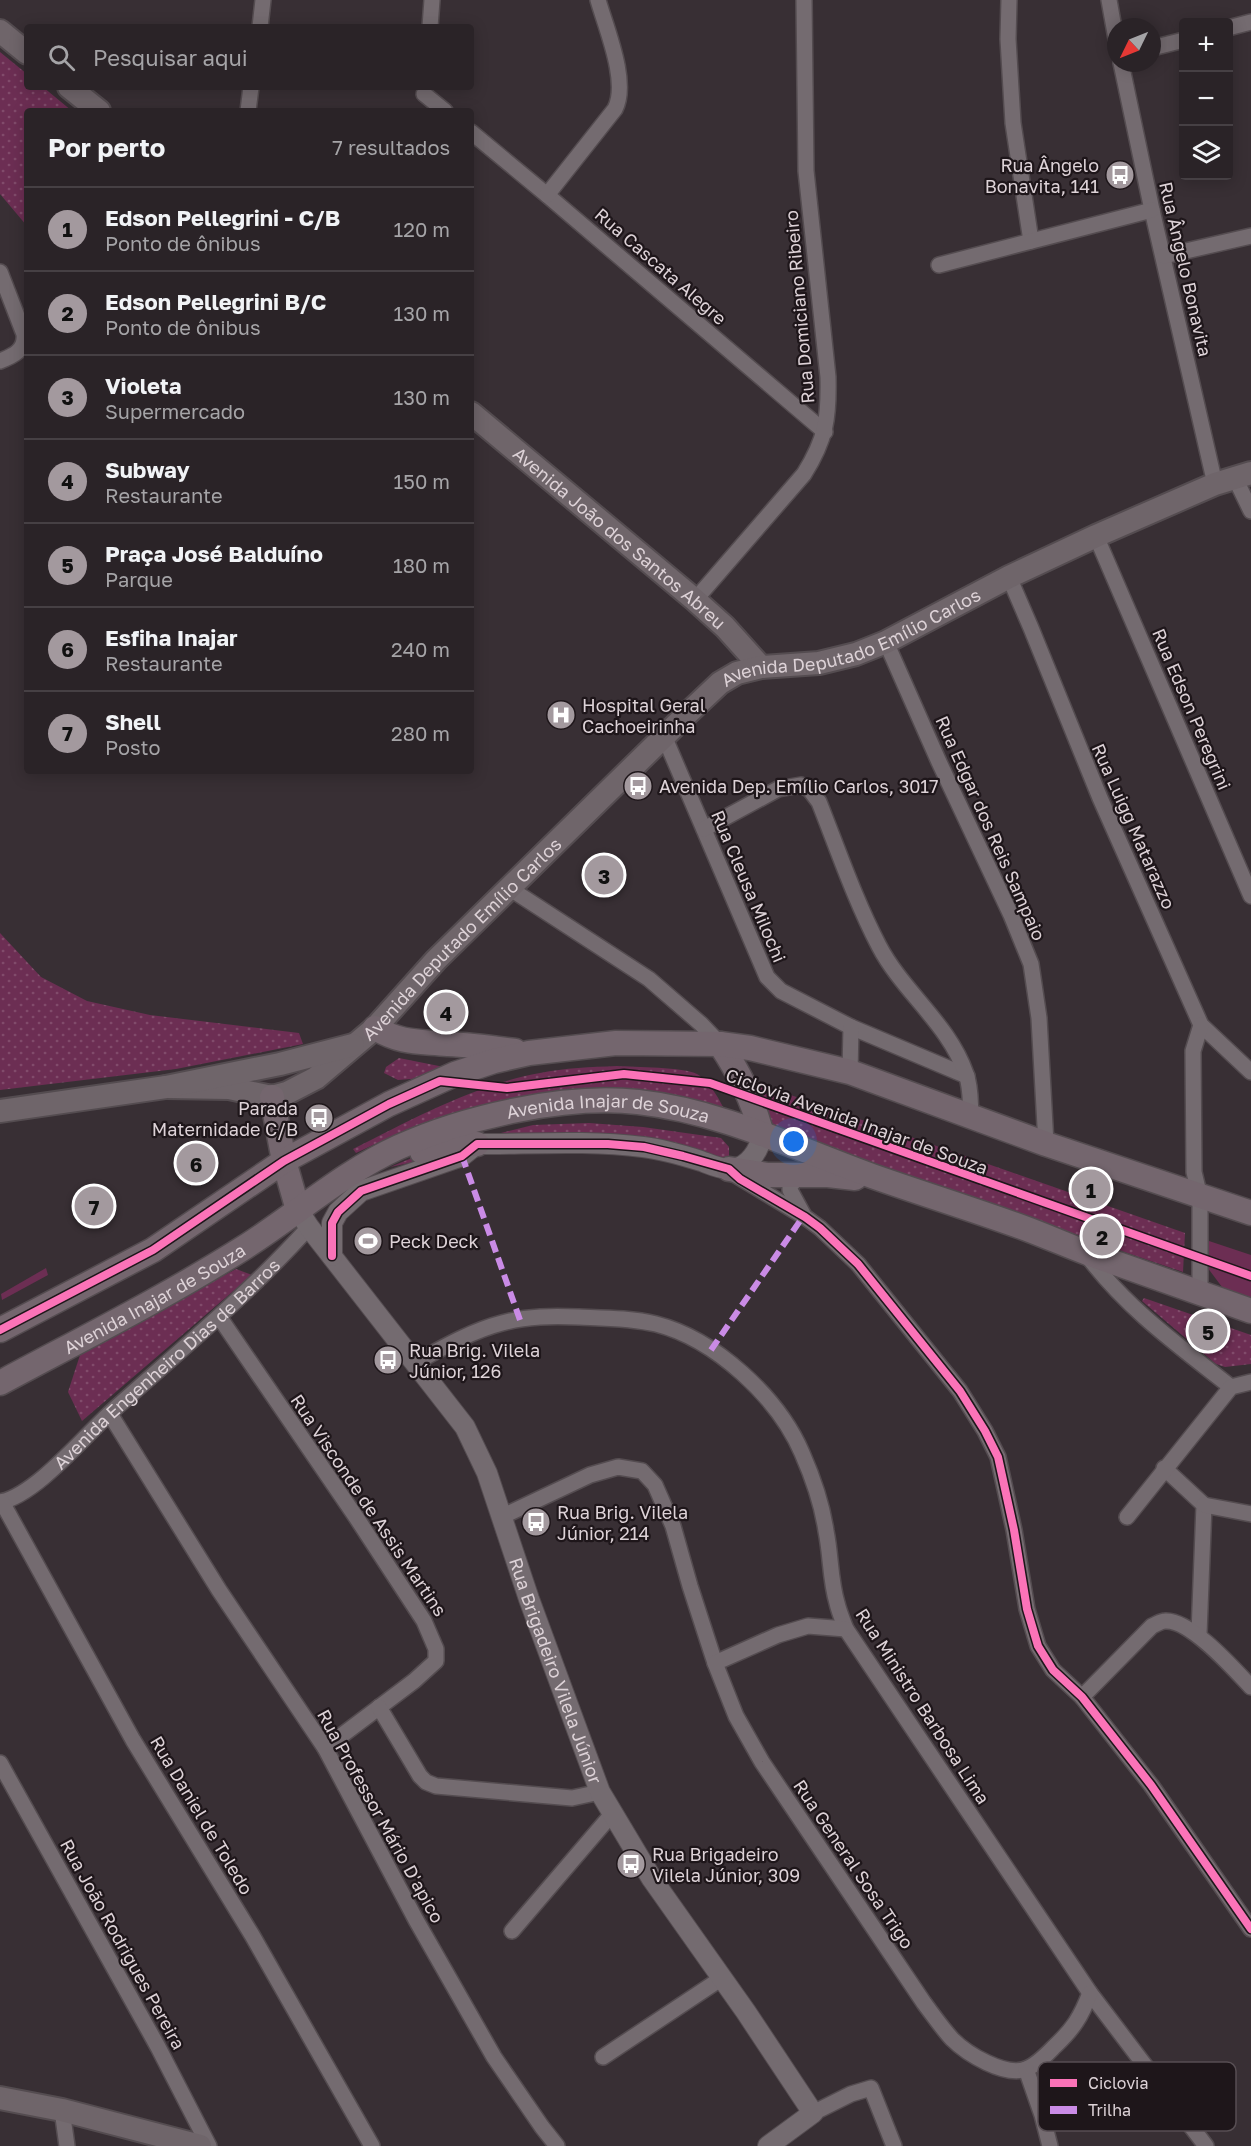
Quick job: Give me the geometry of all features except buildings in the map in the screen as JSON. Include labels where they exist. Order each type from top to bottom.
[{"type":"main road","points":[[0,31],[24,51]]},
{"type":"main road","points":[[73,90],[95,108]]},
{"type":"main road","name":"Avenida João dos Santos Abreu","points":[[474,416],[695,600],[725,627],[761,667]]},
{"type":"main road","name":"Avenida Deputado Emílio Carlos","points":[[166,1087],[229,1088],[272,1097],[287,1093],[316,1078],[366,1036],[425,971],[508,888],[720,683],[738,673],[761,667],[819,663],[856,654],[885,642],[1009,577],[1234,478]]},
{"type":"main road","points":[[366,1036],[480,1046],[529,1053]]},
{"type":"main road","name":"Avenida Deputado Emílio Carlos","points":[[0,1111],[166,1087],[280,1064],[366,1036]]},
{"type":"main road","points":[[0,1330],[153,1250],[284,1161],[349,1124],[430,1085],[494,1061],[529,1053],[616,1043],[720,1044],[750,1048],[850,1072],[1046,1144],[1251,1214]]},
{"type":"main road","points":[[720,1044],[740,1074],[753,1102],[762,1134]]},
{"type":"main road","points":[[272,1097],[284,1161],[304,1218]]},
{"type":"main road","name":"Avenida Inajar de Souza","points":[[0,1383],[198,1275],[247,1245],[304,1218],[330,1186],[358,1168],[400,1147],[452,1127],[515,1111],[575,1101],[636,1102],[698,1112],[1029,1229],[1085,1252],[1251,1311]]},
{"type":"main road","points":[[330,1186],[357,1179],[411,1156],[448,1144],[477,1144]]},
{"type":"main road","points":[[729,1170],[768,1175],[828,1174],[854,1178],[871,1175]]},
{"type":"main road","points":[[2,2095],[200,2146]]},
{"type":"street","points":[[260,24],[263,0]]},
{"type":"street","points":[[430,24],[432,0]]},
{"type":"street","points":[[548,195],[620,101],[614,54],[598,0]]},
{"type":"street","name":"Rua Domiciano Ribeiro","points":[[695,600],[804,474],[825,432],[828,377],[806,171],[804,0]]},
{"type":"street","points":[[1009,0],[1008,39],[1013,123],[1031,241]]},
{"type":"street","points":[[1109,0],[1112,18]]},
{"type":"street","points":[[1233,27],[1251,22]]},
{"type":"street","points":[[1161,46],[1179,41]]},
{"type":"street","name":"Rua Ângelo Bonavita","points":[[1123,72],[1164,256],[1234,478],[1251,511]]},
{"type":"street","points":[[248,108],[251,90]]},
{"type":"street","points":[[422,108],[424,90]]},
{"type":"street","points":[[424,90],[442,108]]},
{"type":"street","name":"Rua Cascata Alegre","points":[[474,134],[825,432]]},
{"type":"street","points":[[939,265],[1152,210]]},
{"type":"street","points":[[1164,256],[1251,236]]},
{"type":"street","points":[[0,272],[24,334]]},
{"type":"street","points":[[4,359],[20,351],[24,344]]},
{"type":"street","name":"Rua Edson Peregrini","points":[[1096,537],[1251,896]]},
{"type":"street","name":"Rua Luigg Matarazzo","points":[[1009,577],[1100,798],[1201,1025],[1251,1072]]},
{"type":"street","name":"Rua Edgar dos Reis Sampaio","points":[[885,642],[1011,915],[1031,964],[1039,1018],[1046,1144]]},
{"type":"street","name":"Rua Cleusa Milochi","points":[[664,736],[772,984],[781,991],[851,1027],[967,1076]]},
{"type":"street","points":[[704,829],[778,789],[801,785],[810,790],[819,802],[862,911],[879,947],[955,1049],[967,1076],[971,1115]]},
{"type":"street","points":[[508,888],[649,979],[720,1044]]},
{"type":"street","points":[[1200,1293],[1200,1197],[1194,1172],[1193,1051],[1201,1025]]},
{"type":"street","points":[[850,1072],[851,1027]]},
{"type":"street","points":[[729,1170],[748,1161],[761,1143],[762,1134]]},
{"type":"street","points":[[332,1256],[332,1224],[338,1212],[362,1191],[462,1156],[477,1144],[608,1144],[644,1147],[729,1170],[740,1179],[805,1217],[858,1264],[960,1391],[998,1457],[1027,1609],[1038,1646],[1053,1670],[1082,1697],[1151,1785],[1251,1929]]},
{"type":"street","points":[[800,1175],[794,1179],[790,1190],[805,1217]]},
{"type":"street","name":"Rua Brigadeiro Vilela Júnior","points":[[304,1218],[465,1426],[487,1473],[600,1792],[652,1879],[813,2113]]},
{"type":"street","name":"Avenida Engenheiro Dias de Barros","points":[[1,1502],[20,1494],[37,1482],[110,1414],[220,1318],[304,1218]]},
{"type":"street","points":[[1085,1252],[1108,1282],[1140,1314],[1231,1387]]},
{"type":"street","name":"Rua Ministro Barbosa Lima","points":[[415,1363],[448,1345],[501,1323],[541,1316],[609,1318],[656,1324],[694,1339],[722,1357],[753,1383],[782,1417],[801,1451],[818,1493],[836,1602],[846,1629],[1090,1993],[1142,2062]]},
{"type":"street","name":"Rua Visconde de Assis Martins","points":[[220,1318],[424,1621],[436,1649],[436,1661],[325,1748]]},
{"type":"street","points":[[1126,1517],[1231,1387],[1251,1382]]},
{"type":"street","name":"Rua Professor Mário D'apico","points":[[110,1414],[219,1590],[325,1748],[416,1920],[494,2057],[557,2146]]},
{"type":"street","name":"Rua General Sosa Trigo","points":[[501,1517],[591,1474],[618,1467],[642,1471],[655,1485],[673,1526],[715,1663],[736,1716],[762,1762],[924,2003],[954,2041],[983,2061],[1008,2070],[1026,2069]]},
{"type":"street","points":[[1164,1468],[1204,1505],[1251,1514]]},
{"type":"street","name":"Rua Daniel de Toledo","points":[[1,1502],[134,1740],[252,1935],[372,2146]]},
{"type":"street","points":[[1198,1634],[1204,1505]]},
{"type":"street","points":[[1082,1697],[1152,1626],[1163,1620],[1172,1621],[1198,1634],[1251,1687]]},
{"type":"street","points":[[715,1663],[778,1635],[808,1626],[846,1629]]},
{"type":"street","points":[[379,1707],[420,1776],[426,1782],[436,1786],[572,1798],[600,1792]]},
{"type":"street","name":"Rua João Rodrigues Pereira","points":[[0,1763],[158,2047],[209,2146]]},
{"type":"street","points":[[512,1931],[612,1814]]},
{"type":"street","points":[[603,2057],[722,1978]]},
{"type":"street","points":[[1038,2104],[1026,2069],[1063,2039],[1082,2016],[1090,1993]]},
{"type":"street","points":[[768,2146],[813,2113],[851,2094],[871,2088],[894,2146]]},
{"type":"street","points":[[62,2110],[68,2146]]},
{"type":"street","points":[[1046,2131],[1050,2146]]},
{"type":"street","name":"Rua Ministro Barbosa Lima","points":[[1195,2131],[1206,2146]]},
{"type":"shaded area","points":[[0,52],[24,72],[24,90],[47,90],[68,108],[24,108],[24,222],[0,194]]},
{"type":"shaded area","points":[[0,933],[41,977],[87,1001],[150,1015],[299,1033],[303,1044],[176,1069],[0,1090]]},
{"type":"shaded area","points":[[399,1058],[449,1068],[423,1078],[398,1080],[384,1073],[386,1067]]},
{"type":"shaded area","points":[[617,1066],[670,1069],[697,1074],[714,1092],[726,1115],[534,1099],[403,1131],[356,1153],[353,1149],[444,1104],[515,1078],[549,1071]]},
{"type":"shaded area","points":[[742,1078],[1185,1233],[1183,1272],[769,1131]]},
{"type":"shaded area","points":[[589,1123],[643,1127],[721,1138],[729,1147],[729,1157],[711,1164],[643,1149],[468,1151],[390,1167],[417,1156],[533,1125]]},
{"type":"shaded area","points":[[1209,1241],[1251,1255],[1251,1300],[1225,1291],[1207,1267]]},
{"type":"shaded area","points":[[46,1268],[48,1275],[2,1300],[1,1294]]},
{"type":"shaded area","points":[[236,1269],[252,1275],[82,1421],[68,1392],[81,1352]]},
{"type":"shaded area","points":[[1144,1298],[1251,1335],[1251,1364],[1225,1367],[1216,1364],[1142,1301]]},
{"type":"marked path","points":[[462,1156],[520,1320]]},
{"type":"marked path","points":[[711,1350],[800,1221]]},
{"type":"cycle path","name":"Ciclovia Avenida Inajar de Souza","points":[[0,1330],[153,1250],[284,1161],[389,1104],[440,1081],[507,1088],[624,1074],[710,1083],[1251,1276]]},
{"type":"cycle path","points":[[332,1256],[332,1223],[338,1212],[361,1191],[462,1156],[477,1144],[608,1144],[644,1147],[729,1169],[740,1179],[805,1217],[858,1264],[960,1391],[998,1457],[1014,1530],[1027,1609],[1038,1646],[1053,1670],[1082,1697],[1151,1785],[1251,1929]]},
{"type":"place","name":"Rua Ângelo Bonavita, 141","points":[[1120,175]]},
{"type":"place","name":"Hospital Geral Cachoeirinha","points":[[561,715]]},
{"type":"place","name":"Avenida Dep. Emílio Carlos, 3017","points":[[638,786]]},
{"type":"place","name":"Violeta","points":[[604,875]]},
{"type":"place","name":"Subway","points":[[446,1012]]},
{"type":"place","name":"Parada Maternidade C/B","points":[[319,1118]]},
{"type":"place","name":"Esfiha Inajar","points":[[196,1163]]},
{"type":"place","name":"Edson Pellegrini - C/B","points":[[1091,1189]]},
{"type":"place","name":"Shell","points":[[94,1206]]},
{"type":"place","name":"Edson Pellegrini B/C","points":[[1102,1236]]},
{"type":"place","name":"Peck Deck","points":[[368,1241]]},
{"type":"place","name":"Praça José Balduíno","points":[[1208,1331]]},
{"type":"place","name":"Rua Brig. Vilela Júnior, 126","points":[[388,1360]]},
{"type":"place","name":"Rua Brig. Vilela Júnior, 214","points":[[536,1522]]},
{"type":"place","name":"Rua Brigadeiro Vilela Júnior, 309","points":[[631,1864]]}]
